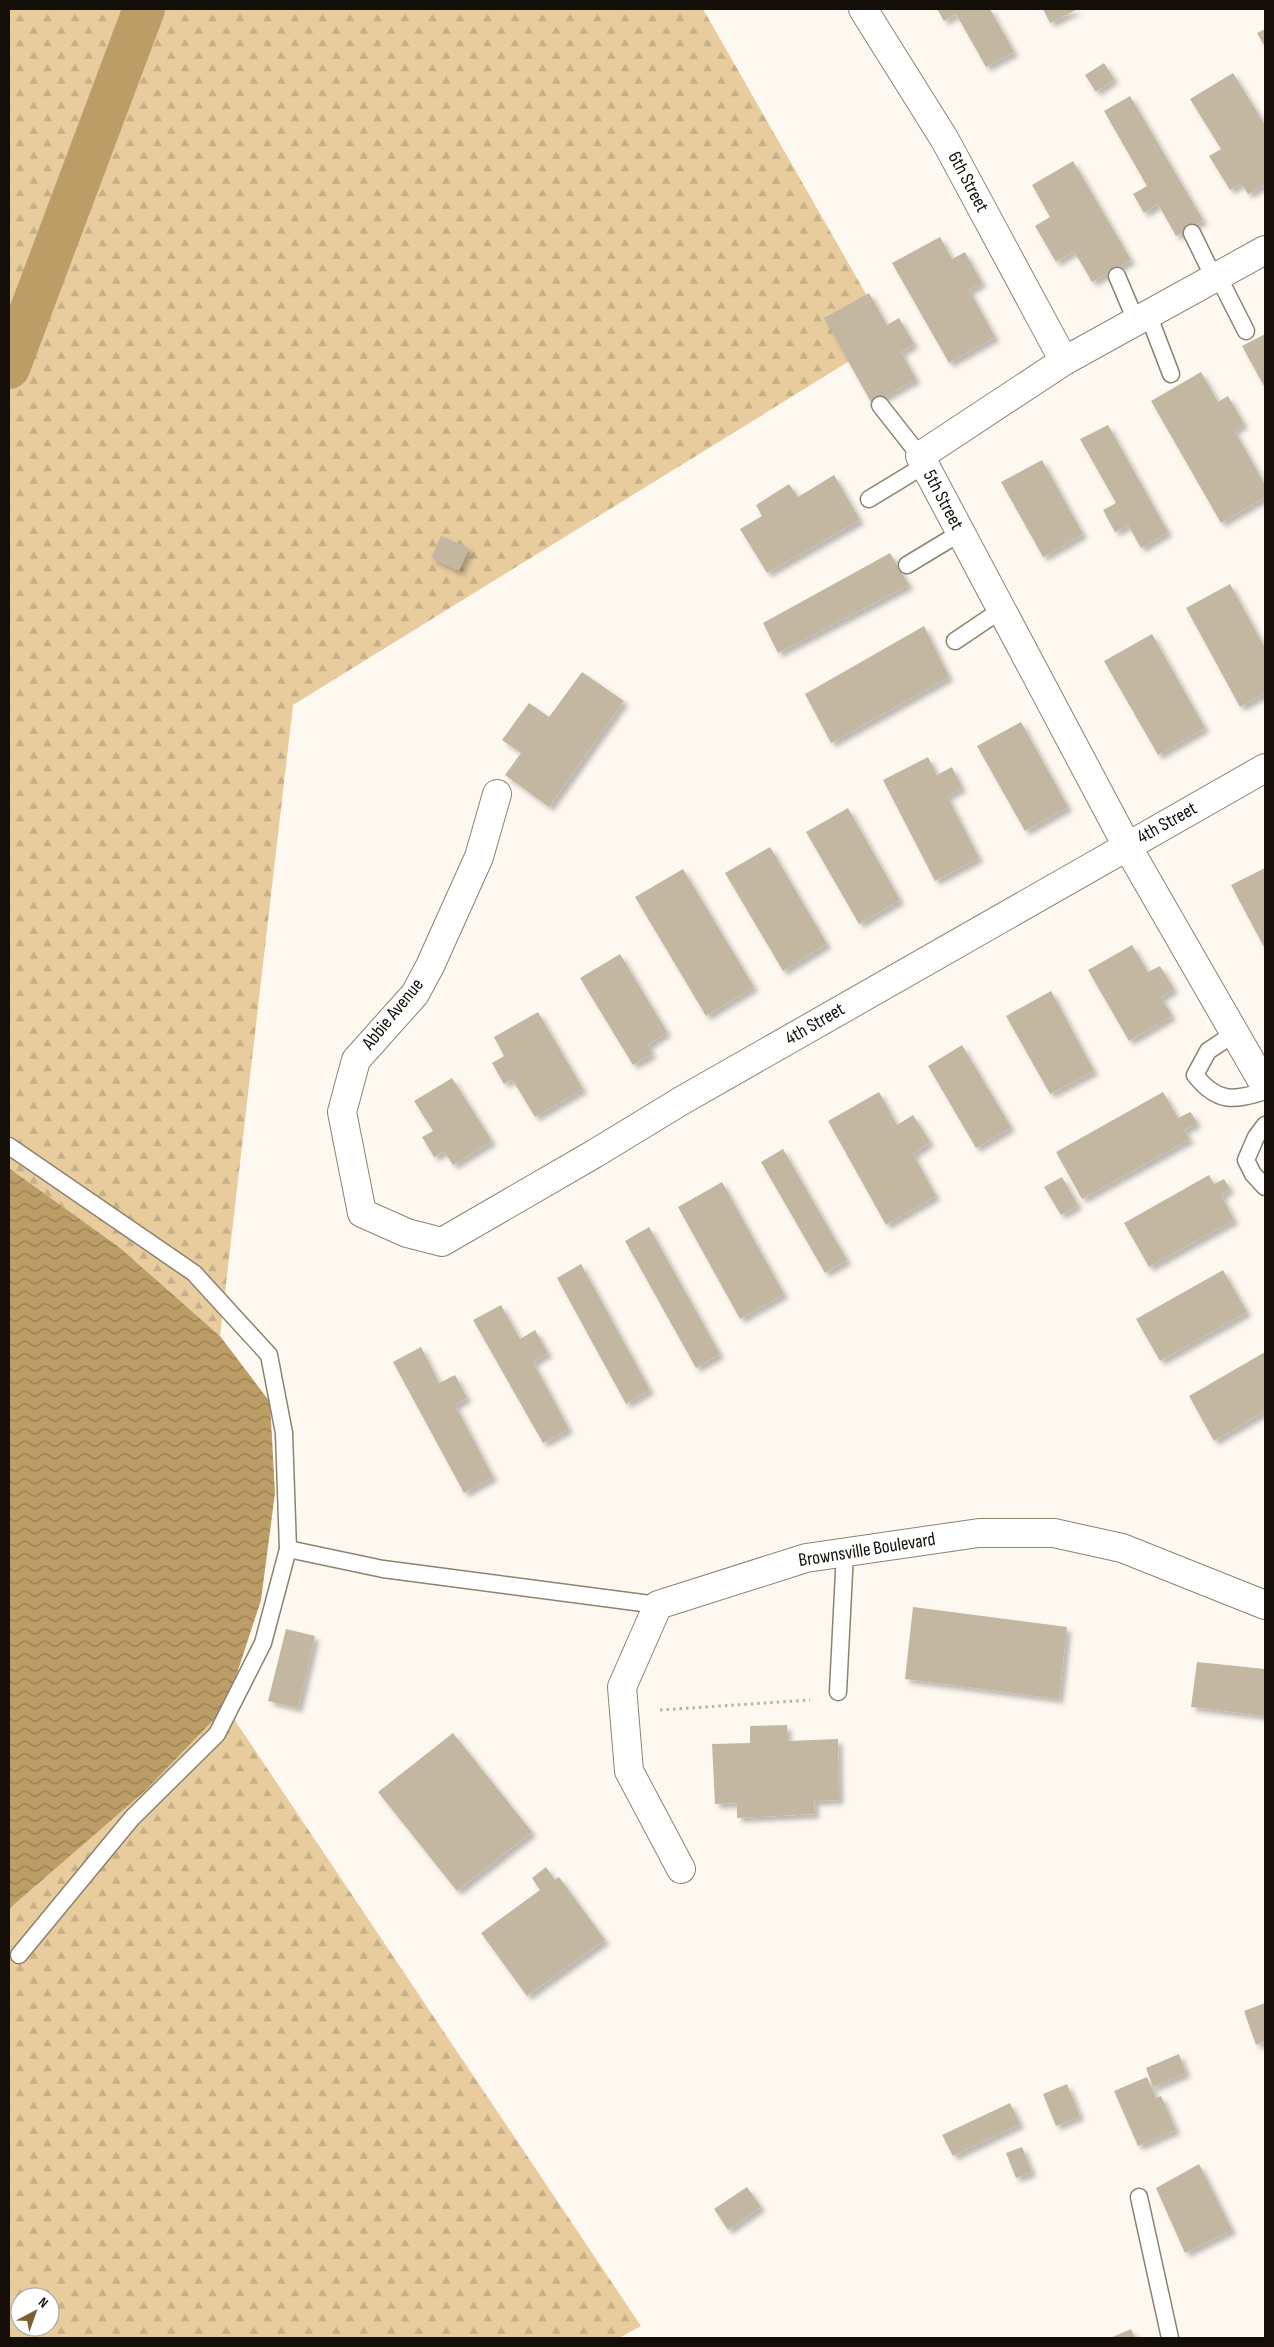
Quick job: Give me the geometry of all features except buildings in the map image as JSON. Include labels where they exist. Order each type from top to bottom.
[{"type":"street","name":"6th Street","points":[[863,9],[945,140],[1064,361]]},
{"type":"street","name":"5th Street","points":[[1265,250],[1064,361],[922,461],[1127,846],[1265,1086]]},
{"type":"street","name":"4th Street","points":[[362,1214],[407,1233],[442,1242],[681,1101],[1265,768]]},
{"type":"street","name":"Abbie Avenue","points":[[362,1214],[342,1112],[356,1060],[415,994],[430,966],[479,857],[497,794]]},
{"type":"street","name":"Brownsville Boulevard","points":[[658,1605],[806,1558],[979,1532],[1054,1533],[1122,1548],[1265,1605]]},
{"type":"street","points":[[658,1605],[622,1687],[629,1771],[681,1869]]},
{"type":"lane","points":[[1192,233],[1246,331]]},
{"type":"lane","points":[[1117,276],[1142,318],[1171,374]]},
{"type":"lane","points":[[869,499],[922,461],[880,405]]},
{"type":"lane","points":[[907,565],[960,533]]},
{"type":"lane","points":[[955,641],[1001,610]]},
{"type":"lane","points":[[1235,1033],[1208,1051],[1194,1075],[1206,1090],[1224,1098],[1240,1099],[1265,1091]]},
{"type":"lane","points":[[1265,1126],[1256,1137],[1246,1160],[1253,1174],[1265,1187]]},
{"type":"lane","points":[[9,1146],[194,1273],[269,1355],[284,1434],[288,1549],[263,1643],[217,1734],[132,1818],[19,1955]]},
{"type":"lane","points":[[288,1549],[383,1569],[658,1605]]},
{"type":"lane","points":[[838,1692],[845,1552]]},
{"type":"lane","points":[[1139,2197],[1170,2338]]},
{"type":"path","points":[[624,1712],[815,1700],[838,1692]]},
{"type":"green space","points":[[9,9],[703,9],[890,336],[293,705],[220,1336],[119,1247],[9,1168]]},
{"type":"green space","points":[[226,1707],[641,2326],[619,2338],[9,2338],[9,1909],[145,1791]]},
{"type":"water","points":[[9,1168],[119,1247],[220,1336],[270,1402],[275,1493],[261,1600],[226,1707],[145,1791],[9,1909]]},
{"type":"waterway","points":[[9,368],[144,9]]}]
